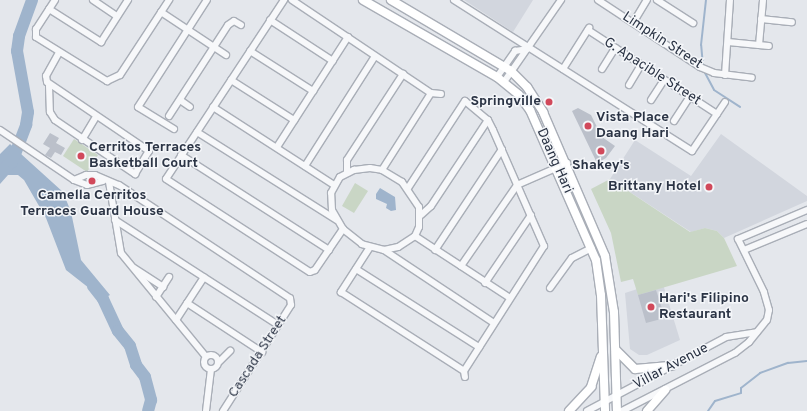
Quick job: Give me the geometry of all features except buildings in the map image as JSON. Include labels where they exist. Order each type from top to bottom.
[{"type":"main road","name":"Daang Hari","points":[[363,0],[501,79],[530,110],[592,248],[601,295],[605,411]]},
{"type":"main road","name":"Daang Hari","points":[[391,0],[508,69],[534,97],[567,163],[605,256],[612,292],[618,411]]},
{"type":"main road","points":[[616,350],[635,369],[672,366]]},
{"type":"main road","points":[[569,411],[590,387],[603,351]]},
{"type":"main road","points":[[647,411],[665,390]]},
{"type":"street","points":[[55,0],[36,29],[36,37],[101,80],[112,81],[120,75],[169,0]]},
{"type":"street","points":[[93,0],[118,16]]},
{"type":"street","points":[[50,9],[101,42],[128,0]]},
{"type":"street","points":[[174,130],[138,107],[207,0]]},
{"type":"street","points":[[284,0],[166,179],[310,272],[315,270],[343,229]]},
{"type":"street","points":[[292,0],[431,93],[441,94]]},
{"type":"street","points":[[454,0],[527,49],[563,69]]},
{"type":"street","points":[[501,79],[508,69],[527,49],[562,0]]},
{"type":"street","name":"Limpkin Street","points":[[598,0],[700,66],[712,72],[752,78]]},
{"type":"street","points":[[633,23],[647,0]]},
{"type":"street","points":[[657,0],[693,23]]},
{"type":"street","points":[[725,75],[730,0]]},
{"type":"street","points":[[759,45],[763,0]]},
{"type":"street","points":[[161,12],[226,54]]},
{"type":"street","points":[[761,19],[792,22]]},
{"type":"street","points":[[270,20],[333,61]]},
{"type":"street","points":[[169,116],[230,22],[241,25]]},
{"type":"street","name":"G. Apacible Street","points":[[717,114],[588,29],[563,69],[692,151],[717,114],[725,102]]},
{"type":"street","points":[[277,147],[348,37]]},
{"type":"street","points":[[728,42],[769,46]]},
{"type":"street","points":[[602,69],[615,48]]},
{"type":"street","points":[[250,51],[313,91]]},
{"type":"street","points":[[49,86],[149,151],[135,174],[82,140],[52,117],[49,86],[46,76],[59,53]]},
{"type":"street","points":[[305,166],[375,56]]},
{"type":"street","points":[[629,84],[641,65]]},
{"type":"street","points":[[347,172],[347,160],[403,74]]},
{"type":"street","points":[[231,80],[294,120]]},
{"type":"street","points":[[651,100],[664,80]]},
{"type":"street","points":[[382,170],[431,93]]},
{"type":"street","points":[[674,121],[690,96]]},
{"type":"street","points":[[180,100],[190,107]]},
{"type":"street","points":[[370,247],[341,292],[464,374],[494,323],[544,246],[488,120],[465,101],[408,188]]},
{"type":"street","points":[[213,107],[334,184]]},
{"type":"street","points":[[82,140],[96,116]]},
{"type":"street","points":[[384,250],[398,247],[415,236],[421,215],[431,206],[488,120]]},
{"type":"street","points":[[0,130],[7,133],[74,180],[87,185],[106,182]]},
{"type":"street","points":[[197,132],[337,220]]},
{"type":"street","points":[[435,250],[502,149]]},
{"type":"street","points":[[182,155],[329,250]]},
{"type":"street","points":[[461,266],[517,185],[567,163]]},
{"type":"street","points":[[421,215],[408,188],[382,170],[370,168],[347,172],[334,184],[330,200],[337,220],[343,229],[370,247],[384,250],[494,323]]},
{"type":"street","points":[[74,180],[86,175],[95,175],[106,182],[115,220],[120,253],[206,357],[205,366],[211,369]]},
{"type":"street","name":"Cascada Street","points":[[106,182],[119,185],[292,302],[262,352],[222,411]]},
{"type":"street","name":"Villar Avenue","points":[[622,411],[735,353],[756,332],[767,320],[768,302],[738,239],[807,210]]},
{"type":"street","points":[[486,283],[530,215]]},
{"type":"street","points":[[115,220],[278,325]]},
{"type":"street","points":[[744,250],[807,224]]},
{"type":"street","points":[[415,236],[510,298]]},
{"type":"street","points":[[550,288],[572,258],[592,248]]},
{"type":"street","points":[[129,265],[163,287]]},
{"type":"street","points":[[356,269],[479,347]]},
{"type":"street","points":[[156,297],[169,277]]},
{"type":"street","points":[[176,320],[204,277]]},
{"type":"street","points":[[187,303],[262,352]]},
{"type":"street","name":"Villar Avenue","points":[[587,411],[726,337],[756,332]]},
{"type":"street","points":[[206,411],[211,369],[230,351]]},
{"type":"street","points":[[206,357],[215,356],[219,362]]},
{"type":"shaded area","points":[[464,0],[533,0],[513,32]]},
{"type":"shaded area","name":"Brittany Hotel","points":[[721,134],[807,196],[807,201],[724,238],[717,231],[705,228],[691,232],[610,179],[635,140],[691,176]]},
{"type":"shaded area","points":[[662,281],[680,340],[647,355],[639,355],[630,349],[625,293]]},
{"type":"green space","name":"Cerritos Terraces Basketball Court","points":[[74,139],[98,155],[87,172],[63,156]]},
{"type":"green space","points":[[610,179],[690,232],[705,228],[717,231],[724,238],[737,266],[638,295],[633,279],[621,282],[611,233],[591,189]]},
{"type":"green space","points":[[355,183],[368,191],[354,213],[342,206]]},
{"type":"water","points":[[10,144],[63,192],[71,212],[81,260],[110,295],[103,299],[66,270],[46,218],[24,180],[18,175],[8,175],[0,184],[0,154]]},
{"type":"water","points":[[380,188],[395,197],[396,210],[391,211],[386,208],[387,204],[376,199],[376,194]]},
{"type":"waterway","points":[[0,172],[12,162],[26,125],[28,112],[17,51],[19,36],[32,0]]},
{"type":"waterway","points":[[703,66],[701,45],[706,0]]},
{"type":"waterway","points":[[704,71],[714,90],[740,107]]},
{"type":"waterway","points":[[93,286],[103,299],[118,331],[130,346],[136,365],[145,377],[151,400],[148,411]]},
{"type":"waterway","points":[[708,411],[715,401],[741,393],[741,388],[760,373],[788,363],[807,361]]},
{"type":"place","name":"Springville","points":[[549,102]]},
{"type":"place","name":"Vista Place Daang Hari","points":[[588,126]]},
{"type":"place","name":"Shakey's","points":[[601,151]]},
{"type":"place","name":"Cerritos Terraces Basketball Court","points":[[81,156]]},
{"type":"place","name":"Camella Cerritos Terraces Guard House","points":[[92,181]]},
{"type":"place","name":"Brittany Hotel","points":[[709,187]]},
{"type":"place","name":"Hari's Filipino Restaurant","points":[[651,307]]}]
